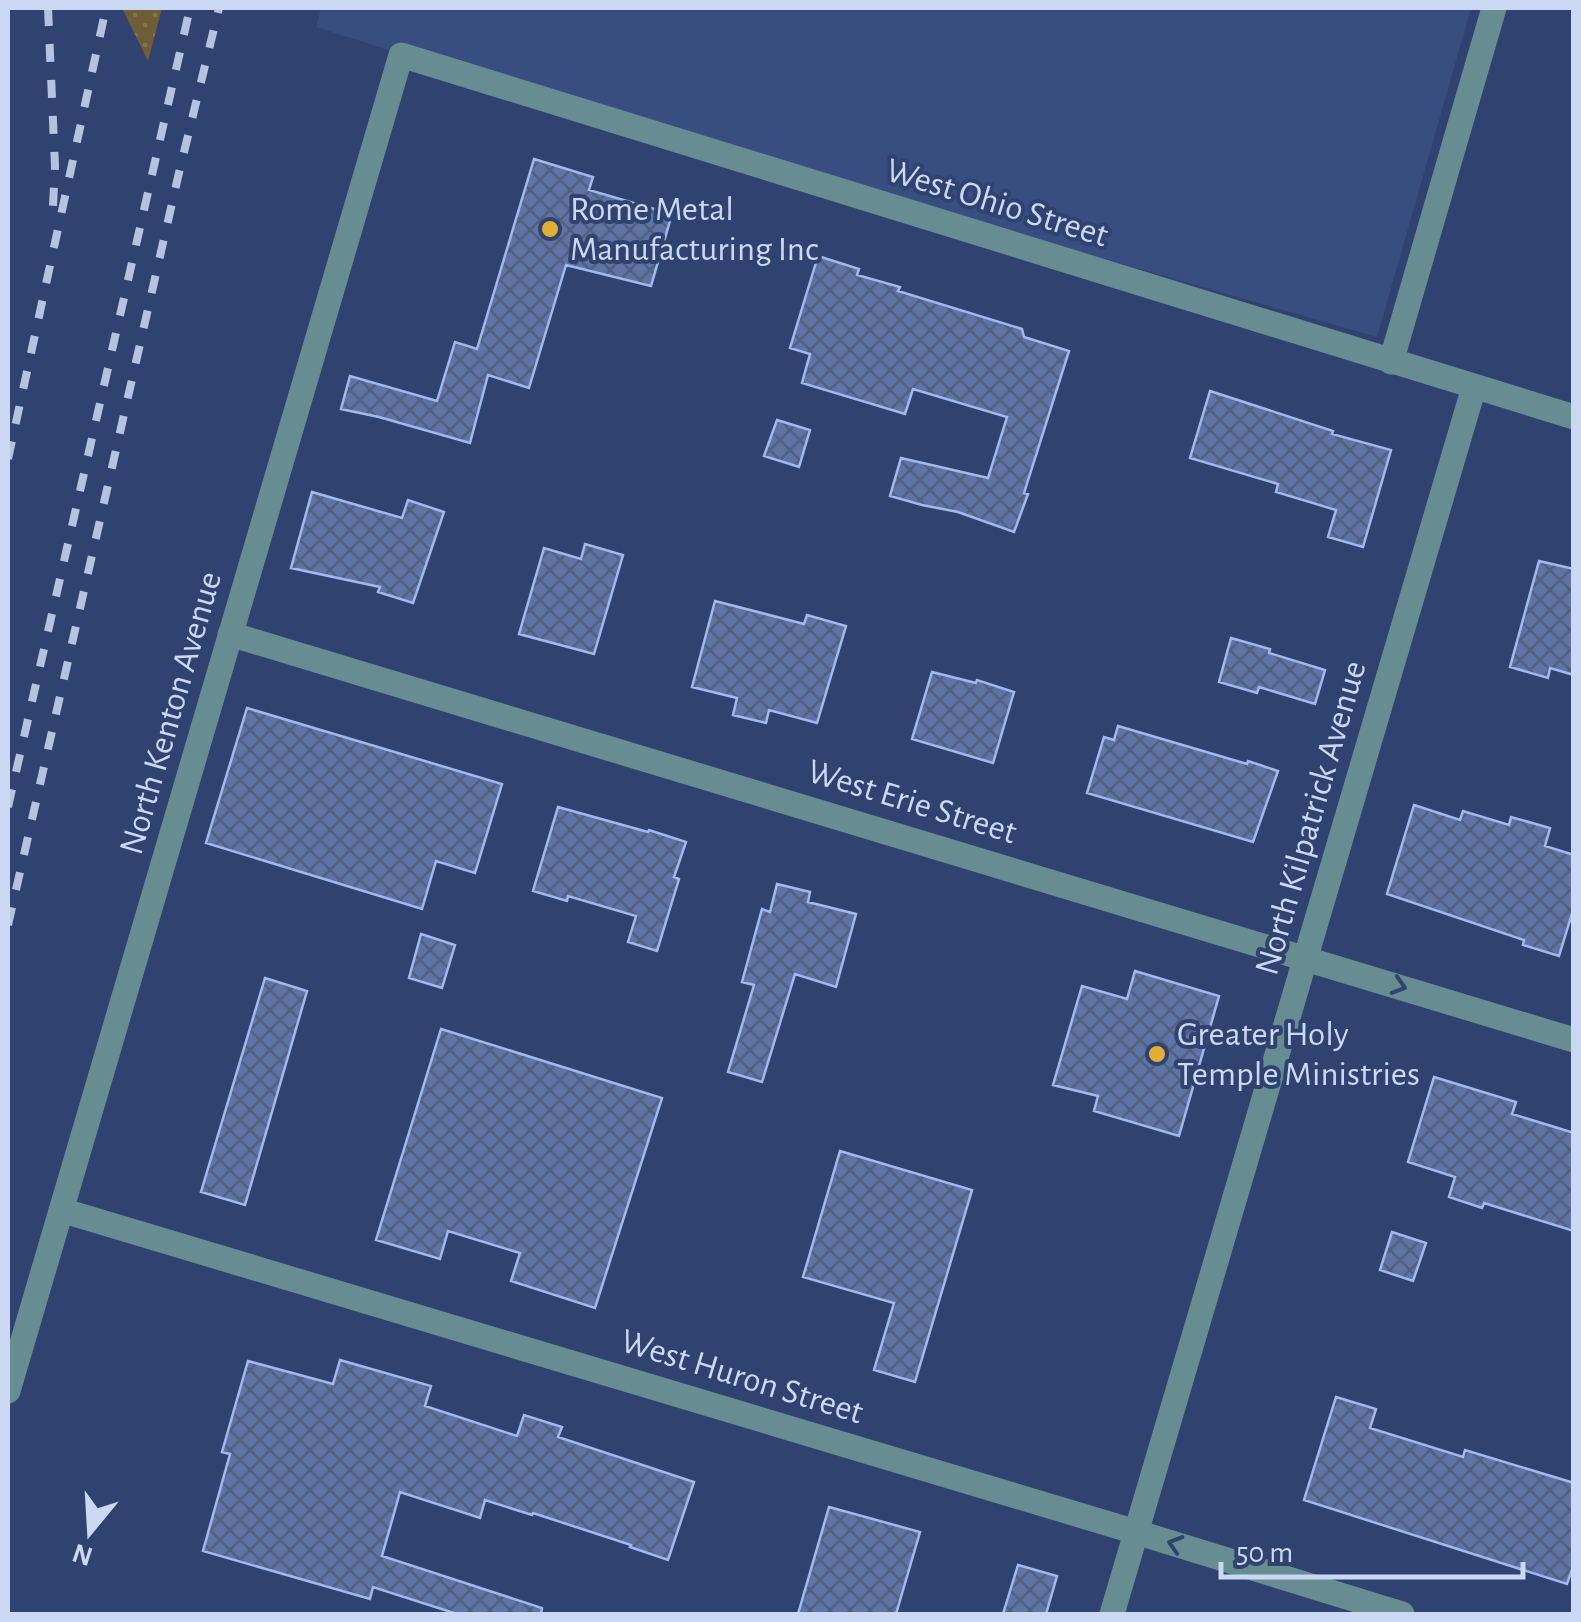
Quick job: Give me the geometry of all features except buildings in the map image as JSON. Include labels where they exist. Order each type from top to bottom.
[{"type":"street","points":[[1391,362],[1494,8]]},
{"type":"street","name":"West Ohio Street","points":[[401,55],[1574,418]]},
{"type":"street","name":"North Kenton Avenue","points":[[8,1391],[401,55]]},
{"type":"street","name":"North Kilpatrick Avenue","points":[[1112,1614],[1474,388]]},
{"type":"street","name":"West Erie Street","points":[[230,634],[1574,1040]]},
{"type":"street","name":"West Huron Street","points":[[62,1210],[1402,1614]]},
{"type":"shaded area","points":[[122,8],[162,8],[148,61]]},
{"type":"shaded area","points":[[321,8],[1471,8],[1377,337],[513,89],[316,27]]},
{"type":"railway","points":[[48,8],[55,166],[53,206]]},
{"type":"railway","points":[[8,459],[106,8]]},
{"type":"railway","points":[[8,807],[190,8]]},
{"type":"railway","points":[[8,925],[219,8]]},
{"type":"place","name":"Rome Metal Manufacturing Inc","points":[[550,229]]},
{"type":"place","name":"Greater Holy Temple Ministries","points":[[1157,1054]]}]
